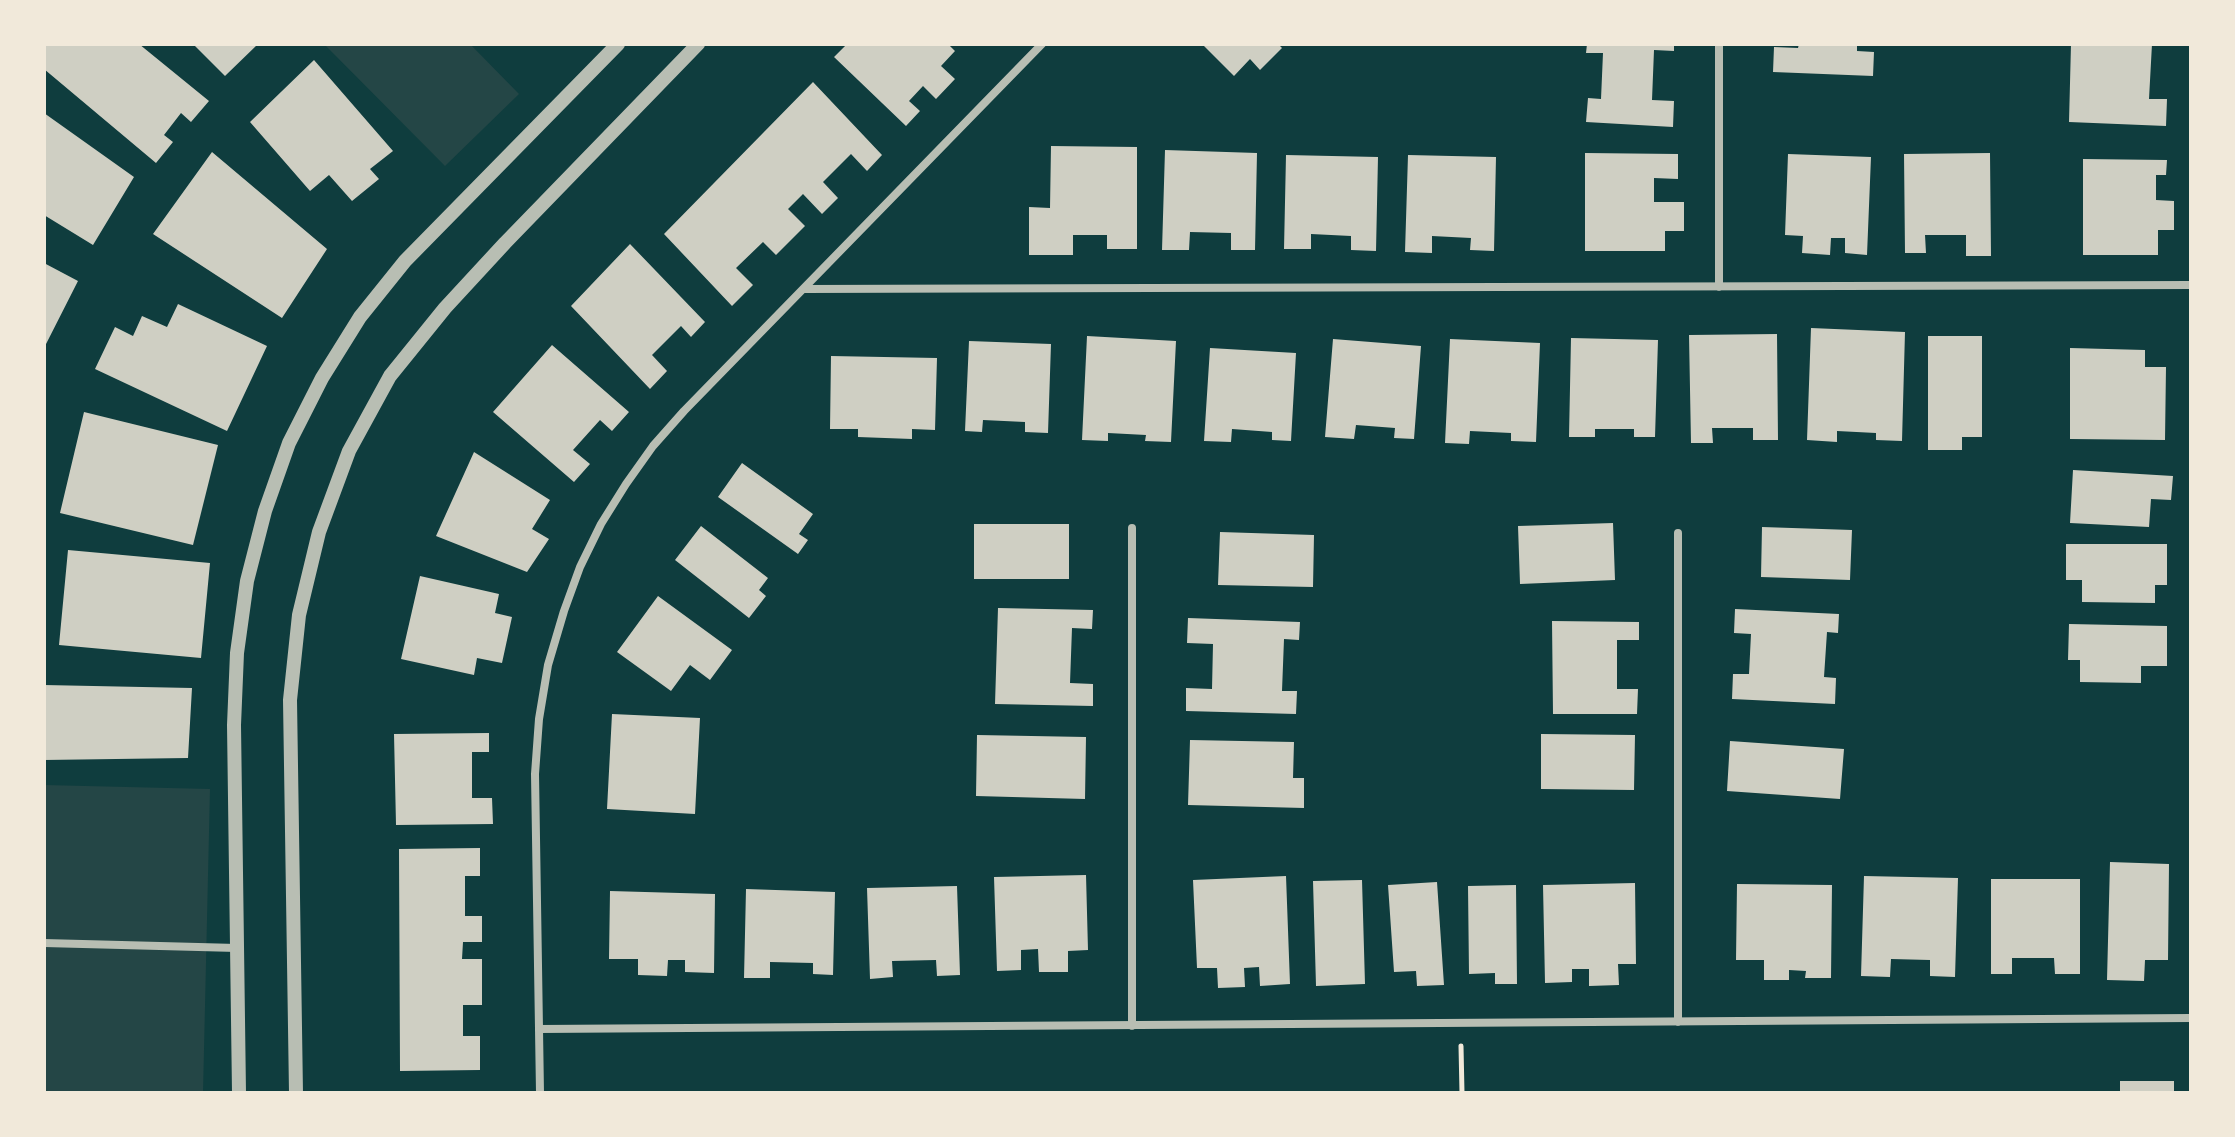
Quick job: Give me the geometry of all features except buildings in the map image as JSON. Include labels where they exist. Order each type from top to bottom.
[{"type":"street","points":[[239,1093],[234,725],[237,653],[247,581],[265,511],[289,443],[322,378],[360,317],[405,261],[618,44]]},
{"type":"street","points":[[296,1093],[290,700],[299,615],[319,532],[349,451],[390,376],[445,308],[698,44]]},
{"type":"street","points":[[540,1093],[535,774],[539,719],[548,665],[580,567],[601,524],[653,446],[1042,44]]},
{"type":"street","points":[[1719,44],[1719,287]]},
{"type":"street","points":[[804,289],[2191,285]]},
{"type":"street","points":[[1132,528],[1132,1026]]},
{"type":"street","points":[[1678,533],[1678,1022]]},
{"type":"street","points":[[44,943],[237,948]]},
{"type":"street","points":[[539,1029],[2191,1018]]},
{"type":"path","points":[[1461,1023],[1462,1093]]},
{"type":"shaded area","points":[[324,44],[470,44],[519,94],[445,166]]},
{"type":"shaded area","points":[[44,785],[210,789],[203,1093],[44,1093]]}]
